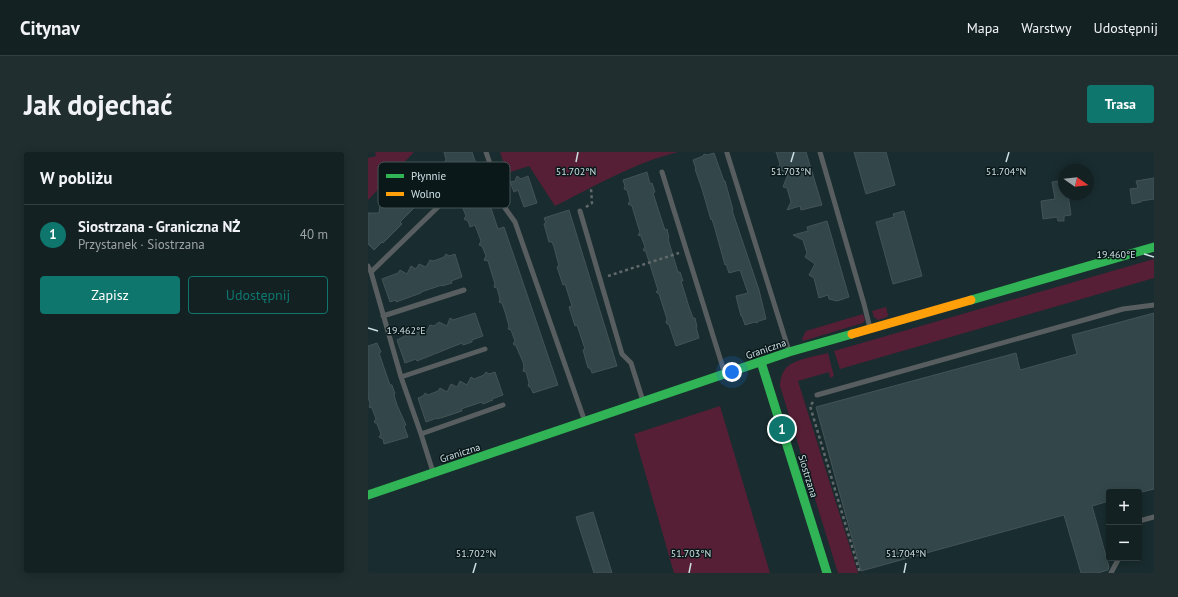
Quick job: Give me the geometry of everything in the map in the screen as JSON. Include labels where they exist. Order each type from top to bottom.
[{"type":"street","name":"Graniczna","points":[[368,495],[789,352],[1154,247]]},
{"type":"street","name":"Siostrzana","points":[[761,362],[827,573]]},
{"type":"lane","points":[[486,152],[489,162]]},
{"type":"lane","points":[[820,152],[870,328]]},
{"type":"lane","points":[[727,153],[789,352]]},
{"type":"lane","points":[[662,172],[725,374]]},
{"type":"lane","points":[[371,272],[437,208]]},
{"type":"lane","points":[[505,208],[514,222],[585,422]]},
{"type":"lane","points":[[580,211],[622,354],[631,363],[643,402]]},
{"type":"lane","points":[[368,266],[401,377],[433,473]]},
{"type":"lane","points":[[384,316],[464,290]]},
{"type":"lane","points":[[817,395],[1123,309],[1154,305]]},
{"type":"lane","points":[[401,377],[485,349]]},
{"type":"lane","points":[[421,434],[503,405]]},
{"type":"lane","points":[[1142,520],[1154,517]]},
{"type":"lane","points":[[1111,573],[1117,561]]},
{"type":"path","points":[[580,211],[592,203],[591,188]]},
{"type":"path","points":[[600,278],[687,251]]},
{"type":"path","points":[[817,395],[810,406],[860,573]]},
{"type":"shaded area","points":[[375,152],[414,152],[404,162],[378,162],[378,190],[368,200],[368,158],[376,156]]},
{"type":"shaded area","points":[[500,152],[678,152],[646,162],[630,169],[555,206],[529,166],[510,172],[510,162],[503,162]]},
{"type":"shaded area","points":[[1154,259],[1154,278],[840,369],[834,351]]},
{"type":"shaded area","points":[[886,307],[887,317],[878,320],[874,317],[872,311]]},
{"type":"shaded area","points":[[863,314],[865,320],[863,323],[803,341],[802,339],[806,331]]},
{"type":"shaded area","points":[[828,353],[834,376],[830,378],[829,372],[798,381],[858,573],[838,573],[780,386],[782,374],[794,362]]},
{"type":"shaded area","points":[[720,406],[770,573],[674,573],[634,434]]},
{"type":"building","points":[[444,152],[472,152],[475,162],[445,162],[446,159]]},
{"type":"building","points":[[776,152],[806,152],[822,205],[801,210],[800,206],[787,210],[791,202],[787,188],[783,187],[788,174],[778,168],[780,164]]},
{"type":"building","points":[[854,152],[886,152],[895,185],[866,194]]},
{"type":"building","points":[[714,153],[725,181],[732,210],[759,290],[766,319],[757,323],[755,322],[745,325],[741,316],[736,296],[748,293],[740,270],[729,273],[726,264],[725,265],[712,219],[711,220],[695,169],[693,160],[703,156],[704,154],[707,155]]},
{"type":"building","points":[[647,172],[650,184],[652,183],[655,192],[653,193],[665,230],[667,229],[668,239],[678,272],[680,272],[683,281],[681,281],[689,307],[693,318],[695,318],[699,338],[676,346],[669,325],[666,323],[667,319],[659,294],[656,292],[658,290],[646,252],[643,250],[645,247],[641,236],[638,235],[640,232],[632,206],[628,204],[630,201],[627,190],[624,189],[625,186],[623,180]]},
{"type":"building","points":[[517,176],[521,179],[528,176],[537,203],[524,207],[518,190],[514,192],[510,182],[515,181]]},
{"type":"building","points":[[1154,178],[1154,199],[1132,204],[1130,189],[1138,188],[1136,181]]},
{"type":"building","points":[[1058,181],[1058,200],[1069,200],[1071,215],[1064,216],[1064,221],[1058,221],[1057,217],[1043,219],[1041,201],[1055,199],[1052,182]]},
{"type":"building","points":[[380,208],[414,208],[400,222],[402,224],[374,250],[368,244],[368,213],[379,213]]},
{"type":"building","points":[[463,208],[491,208],[498,229],[504,227],[558,385],[533,393],[531,388],[528,386],[529,383],[526,372],[523,371],[523,362],[516,346],[513,344],[515,341],[511,330],[508,329],[509,326],[506,315],[502,303],[499,302],[500,299],[497,288],[494,287],[495,284],[488,261],[484,260],[486,256],[482,246],[479,245],[481,241],[475,225],[470,227],[468,221],[464,219],[466,216]]},
{"type":"building","points":[[569,210],[617,366],[592,373],[590,368],[588,368],[583,350],[585,349],[569,307],[572,306],[565,284],[563,285],[557,267],[559,266],[554,247],[552,242],[549,242],[544,224],[546,223],[544,218]]},
{"type":"building","points":[[904,211],[922,276],[893,284],[876,222],[894,217],[893,214]]},
{"type":"building","points":[[827,221],[849,297],[837,301],[829,299],[828,295],[819,298],[814,278],[809,275],[815,264],[805,257],[807,253],[803,240],[793,235],[808,231],[807,227]]},
{"type":"building","points":[[446,254],[449,256],[455,254],[462,277],[451,281],[452,283],[421,292],[396,302],[396,300],[390,302],[382,279],[398,273],[400,270],[407,274],[411,266],[416,269],[419,264],[426,267],[430,260],[433,261],[439,259],[444,257]]},
{"type":"building","points":[[475,313],[483,336],[472,340],[472,342],[463,345],[462,343],[417,361],[416,359],[405,363],[397,340],[403,337],[404,334],[407,336],[422,331],[426,333],[430,325],[434,326],[439,322],[447,326],[450,318],[453,320]]},
{"type":"building","points":[[1154,313],[1154,489],[1142,492],[1142,489],[1106,489],[1106,502],[1092,506],[1106,561],[1109,567],[1108,570],[1098,573],[1081,573],[1064,515],[861,571],[816,407],[1016,353],[1020,370],[1077,354],[1072,335]]},
{"type":"building","points":[[377,343],[390,385],[392,385],[395,394],[397,405],[406,425],[404,426],[408,437],[384,444],[383,439],[379,437],[381,434],[377,424],[374,422],[376,419],[372,408],[369,407],[370,404],[368,397],[368,346]]},
{"type":"building","points":[[486,372],[489,374],[495,372],[503,395],[483,404],[482,402],[461,409],[462,411],[426,422],[418,398],[423,396],[425,393],[428,395],[438,391],[440,388],[447,392],[451,384],[457,387],[460,381],[467,385],[471,377],[474,379],[484,375]]},
{"type":"building","points":[[593,512],[612,573],[594,573],[576,517]]},
{"type":"traffic: fast","points":[[971,300],[1154,247]]},
{"type":"traffic: fast","points":[[368,495],[789,352],[852,334]]},
{"type":"traffic: fast","points":[[761,362],[827,573]]},
{"type":"traffic: slow","points":[[852,334],[971,300]]},
{"type":"place","name":"Siostrzana - Graniczna NŻ","points":[[782,429]]}]
